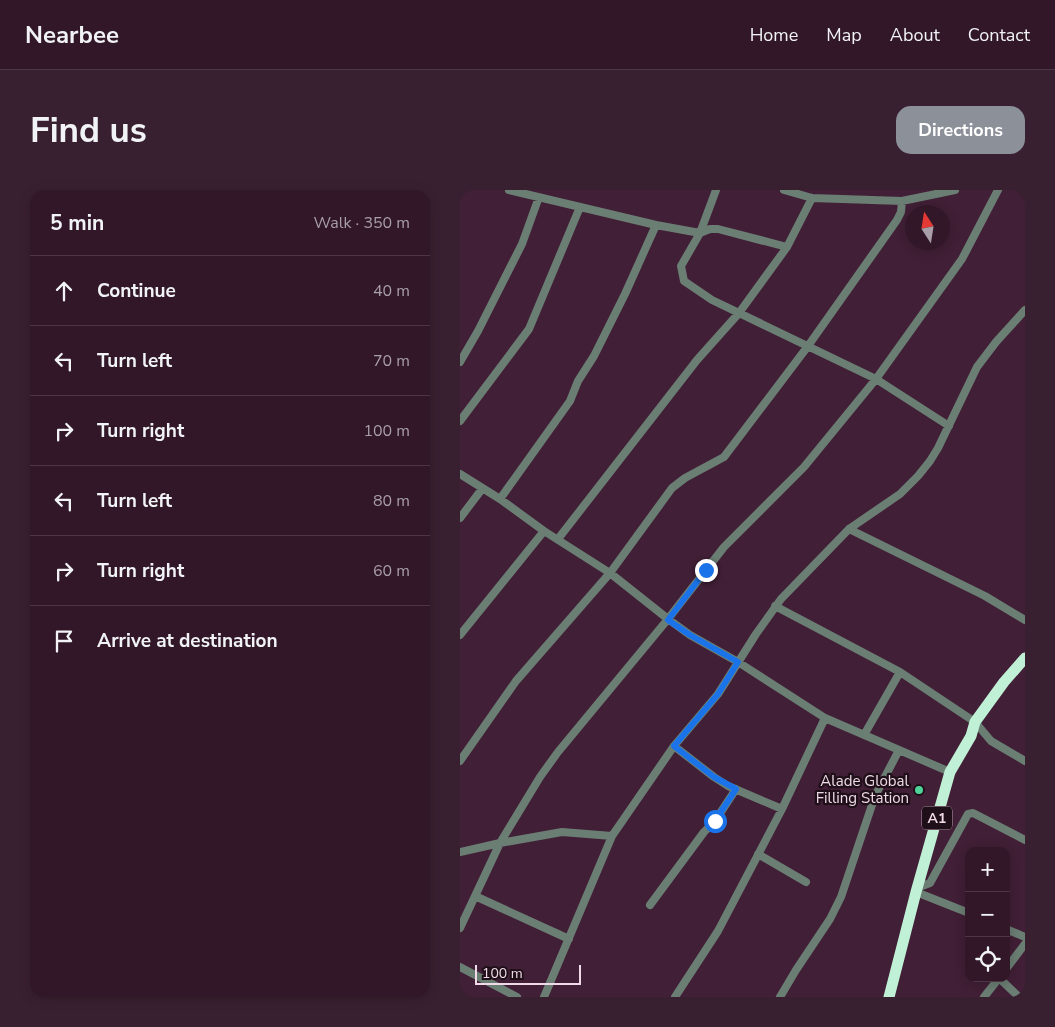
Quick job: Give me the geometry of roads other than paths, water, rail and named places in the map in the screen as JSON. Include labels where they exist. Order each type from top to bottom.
[{"type":"highway","name":"A1","points":[[888,997],[950,772],[970,736],[975,722],[1004,682],[1025,658]]},
{"type":"street","points":[[509,190],[656,225],[700,233],[710,229],[718,229],[787,247]]},
{"type":"street","points":[[716,190],[700,233],[681,266],[684,281],[712,300],[876,379],[949,426]]},
{"type":"street","points":[[784,190],[812,198],[902,201],[955,190]]},
{"type":"street","points":[[460,928],[500,843],[553,758],[668,620],[724,547],[804,468],[876,379],[962,258],[998,190]]},
{"type":"street","points":[[460,362],[478,331],[522,244],[539,197]]},
{"type":"street","points":[[558,539],[696,360],[739,312],[787,247],[812,198]]},
{"type":"street","points":[[460,761],[516,681],[610,573],[672,488],[685,478],[724,457],[808,346],[897,220],[901,212],[902,201]]},
{"type":"street","points":[[460,421],[529,329],[580,207]]},
{"type":"street","points":[[500,499],[570,401],[625,294],[656,225]]},
{"type":"street","points":[[544,997],[612,836],[674,746],[718,694],[775,606],[849,529],[900,494],[918,476],[938,448],[977,367],[996,342],[1025,310]]},
{"type":"street","points":[[460,474],[610,573],[668,620],[690,635],[738,662],[825,718],[950,772]]},
{"type":"street","points":[[460,518],[482,489]]},
{"type":"street","points":[[849,529],[985,596],[1025,620]]},
{"type":"street","points":[[460,635],[544,531]]},
{"type":"street","points":[[775,606],[900,672],[975,722],[991,741],[1025,761]]},
{"type":"street","points":[[864,735],[900,672]]},
{"type":"street","points":[[675,997],[718,931],[782,809],[825,718]]},
{"type":"street","points":[[674,746],[714,777],[782,809]]},
{"type":"street","points":[[780,997],[830,919],[841,897],[876,796],[900,750]]},
{"type":"street","points":[[650,905],[704,832],[715,821],[736,789]]},
{"type":"street","points":[[916,890],[930,883],[968,814],[973,813],[1025,840]]},
{"type":"street","points":[[460,852],[562,832],[612,836]]},
{"type":"street","points":[[758,854],[806,882]]},
{"type":"street","points":[[916,890],[965,912]]},
{"type":"street","points":[[475,896],[569,939]]},
{"type":"street","points":[[1010,931],[1025,937]]},
{"type":"street","points":[[1010,964],[1025,944]]},
{"type":"street","points":[[460,967],[517,997]]},
{"type":"street","points":[[984,997],[996,982]]},
{"type":"street","points":[[1003,982],[1018,997]]},
{"type":"place","name":"Alade Global Filling Station","points":[[919,790]]}]
